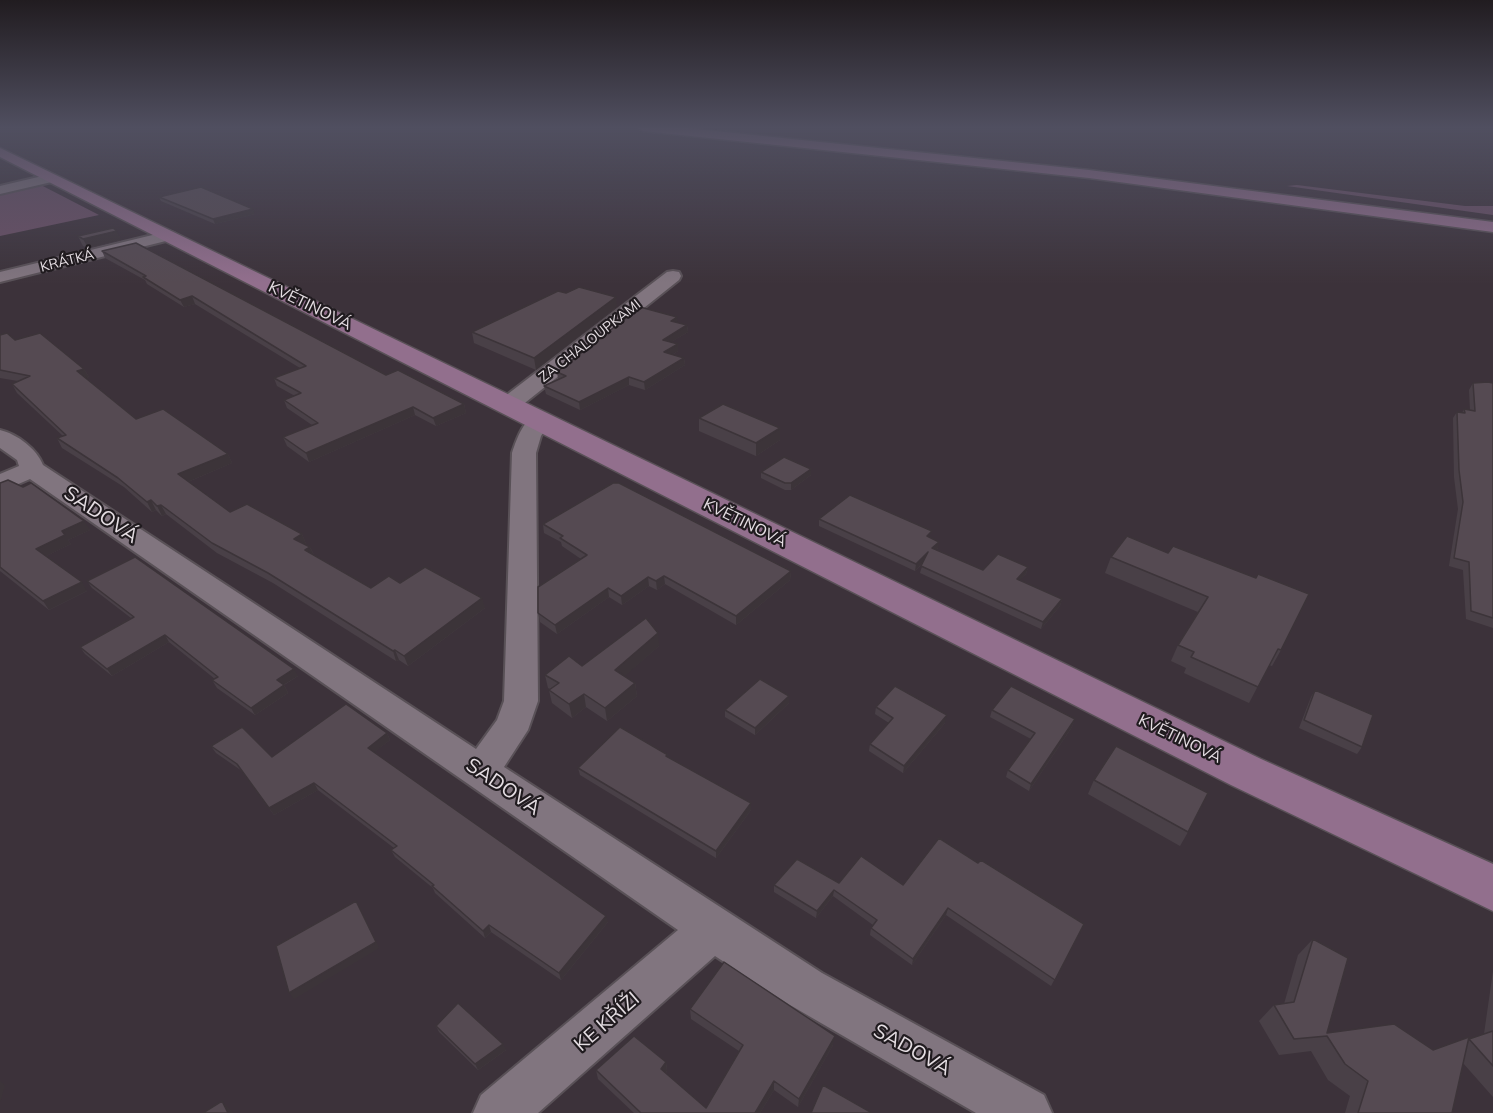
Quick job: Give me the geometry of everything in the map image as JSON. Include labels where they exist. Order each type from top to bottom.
[{"type":"main road","name":"KVĚTINOVÁ","points":[[53,179],[1246,772],[1493,888]]},
{"type":"main road","points":[[1127,179],[1493,227]]},
{"type":"main road","points":[[1181,179],[1493,220]]},
{"type":"street","points":[[0,190],[47,179]]},
{"type":"street","name":"KRÁTKÁ","points":[[0,277],[169,236]]},
{"type":"street","name":"ZA CHALOUPKAMI","points":[[508,405],[673,276]]},
{"type":"street","points":[[480,771],[507,738],[518,717],[521,701],[524,453],[529,436],[541,420]]},
{"type":"street","name":"SADOVÁ","points":[[0,437],[28,457],[32,469],[713,929],[806,989],[1026,1113]]},
{"type":"street","points":[[0,483],[32,469]]},
{"type":"street","name":"KE KŘÍŽI","points":[[499,1113],[713,929]]},
{"type":"shaded area","points":[[37,183],[99,215],[0,236],[0,192]]},
{"type":"shaded area","points":[[1297,185],[1465,206],[1493,206],[1493,215],[1287,186]]},
{"type":"building","points":[[201,187],[253,209],[213,219],[159,197]]},
{"type":"building","points":[[113,228],[117,231],[83,239],[78,236]]},
{"type":"building","points":[[136,243],[386,375],[398,370],[464,404],[433,418],[413,407],[306,453],[283,437],[318,423],[284,400],[301,393],[274,378],[306,366],[192,296],[180,300],[143,277],[146,276],[102,251]]},
{"type":"building","points":[[579,287],[616,297],[534,358],[472,332],[558,291],[566,293]]},
{"type":"building","points":[[640,307],[677,317],[671,321],[687,325],[663,340],[678,344],[664,352],[684,358],[644,382],[629,377],[579,402],[544,386],[566,376],[557,372]]},
{"type":"building","points":[[7,333],[15,340],[40,333],[84,369],[77,371],[136,419],[163,409],[228,454],[178,474],[230,512],[247,504],[302,534],[294,539],[310,547],[305,550],[371,588],[389,576],[400,583],[425,567],[482,598],[404,656],[393,651],[268,573],[212,543],[161,505],[157,506],[151,500],[147,502],[118,478],[57,438],[66,435],[12,384],[30,376],[0,370],[0,335]]},
{"type":"building","points":[[1473,383],[1493,383],[1493,618],[1471,611],[1469,562],[1454,558],[1463,502],[1459,470],[1457,412],[1465,413],[1464,409],[1475,411]]},
{"type":"building","points":[[723,404],[780,428],[756,443],[699,418]]},
{"type":"building","points":[[784,457],[811,469],[791,483],[785,483],[761,472]]},
{"type":"building","points":[[8,480],[23,487],[31,483],[84,521],[62,531],[65,535],[36,549],[82,582],[43,601],[0,567],[0,483]]},
{"type":"building","points":[[613,483],[619,483],[791,571],[736,616],[664,576],[656,581],[648,577],[621,596],[608,588],[555,625],[538,613],[538,587],[587,555],[543,524]]},
{"type":"building","points":[[850,495],[932,531],[927,536],[939,542],[932,548],[983,570],[998,554],[1028,567],[1017,579],[1062,599],[1043,622],[921,566],[928,552],[916,564],[819,519]]},
{"type":"building","points":[[1127,536],[1168,553],[1173,546],[1256,578],[1258,574],[1309,594],[1281,650],[1278,649],[1258,687],[1191,657],[1194,652],[1178,645],[1208,597],[1111,557]]},
{"type":"building","points":[[135,557],[294,669],[277,680],[284,685],[251,708],[212,680],[218,677],[165,635],[107,669],[80,647],[134,617],[87,581]]},
{"type":"building","points":[[646,618],[658,633],[615,670],[635,683],[605,708],[584,694],[569,704],[549,690],[559,683],[545,675],[569,656],[582,666]]},
{"type":"building","points":[[760,679],[789,696],[755,728],[725,710]]},
{"type":"building","points":[[895,686],[947,715],[904,766],[870,744],[893,718],[876,707]]},
{"type":"building","points":[[1011,686],[1075,719],[1031,784],[1008,770],[1035,733],[992,710]]},
{"type":"building","points":[[1315,690],[1373,715],[1362,747],[1304,720]]},
{"type":"building","points":[[346,704],[387,733],[368,748],[606,916],[559,973],[489,925],[483,931],[432,886],[434,885],[391,850],[397,846],[314,783],[269,808],[237,764],[211,746],[242,727],[272,757]]},
{"type":"building","points":[[620,727],[668,755],[666,756],[751,803],[716,851],[578,768]]},
{"type":"building","points":[[1116,746],[1208,793],[1188,832],[1094,780]]},
{"type":"building","points":[[939,838],[978,863],[981,860],[1084,924],[1055,980],[948,908],[913,959],[871,928],[877,920],[834,890],[817,911],[774,885],[797,859],[839,883],[861,856],[903,885]]},
{"type":"building","points":[[356,901],[376,942],[289,993],[276,946]]},
{"type":"building","points":[[1313,939],[1348,958],[1327,1033],[1394,1024],[1433,1050],[1469,1037],[1452,1113],[1358,1113],[1368,1081],[1345,1064],[1327,1036],[1294,1039],[1274,1005],[1294,1002]]},
{"type":"building","points":[[724,962],[835,1036],[799,1099],[774,1081],[755,1113],[641,1113],[596,1070],[634,1036],[666,1062],[661,1069],[706,1108],[743,1045],[690,1009]]},
{"type":"building","points":[[458,1003],[503,1044],[475,1064],[436,1026]]},
{"type":"building","points":[[1493,1031],[1493,1066],[1469,1039]]},
{"type":"building","points":[[823,1085],[872,1113],[811,1113]]},
{"type":"building","points":[[222,1101],[228,1113],[203,1113]]}]
